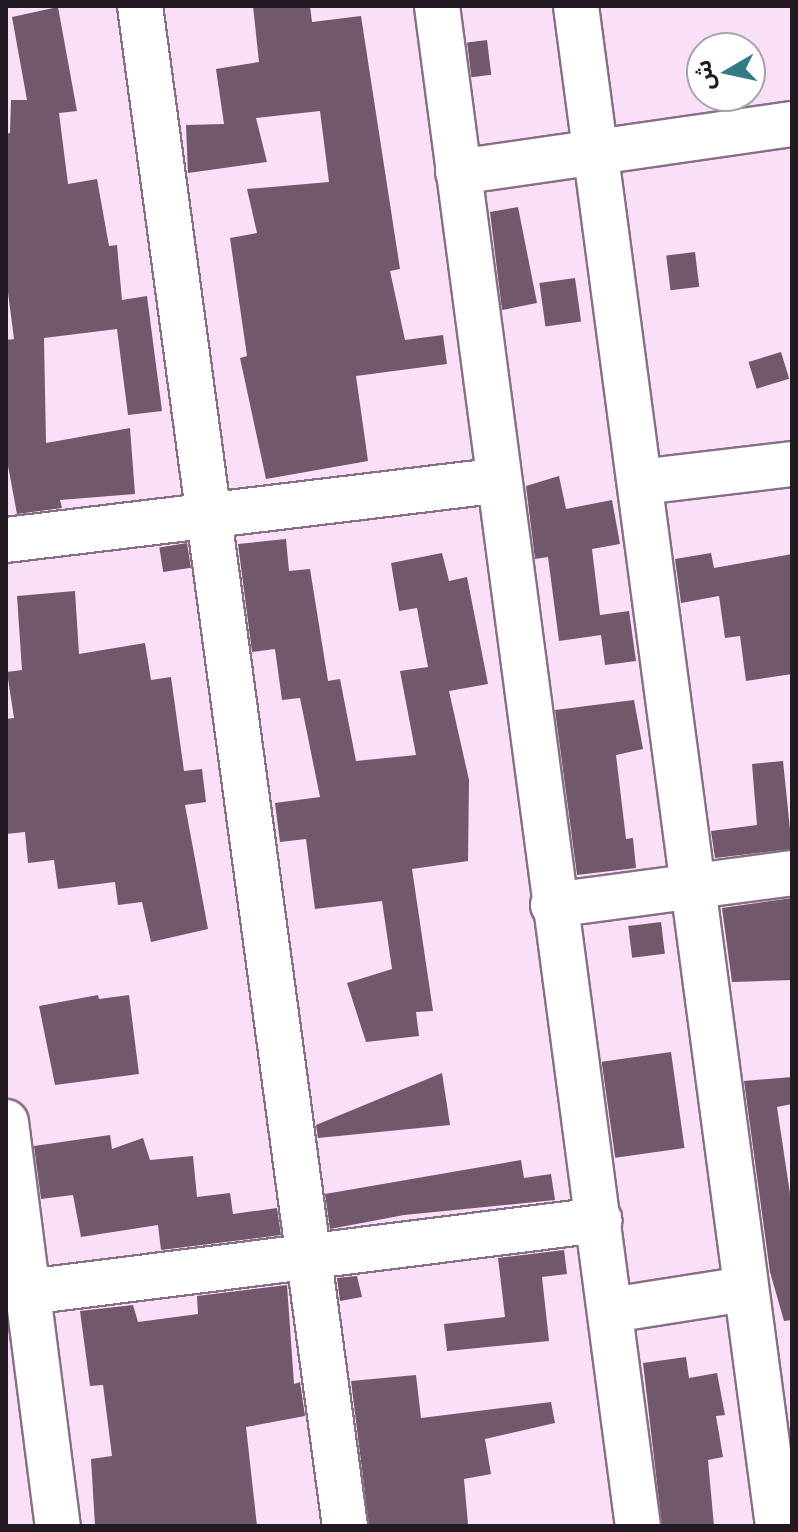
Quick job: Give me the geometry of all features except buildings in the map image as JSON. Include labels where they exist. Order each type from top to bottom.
[{"type":"street","points":[[140,6],[345,1526]]},
{"type":"street","points":[[437,6],[496,481],[599,1220],[638,1526]]},
{"type":"street","points":[[576,6],[641,482],[689,887],[745,1289],[780,1455],[778,1526]]},
{"type":"street","points":[[458,172],[594,149],[792,124]]},
{"type":"street","points":[[641,482],[792,464]]},
{"type":"street","points":[[6,540],[208,519],[496,481]]},
{"type":"street","points":[[553,905],[792,873]]},
{"type":"street","points":[[6,1122],[58,1526]]},
{"type":"street","points":[[28,1292],[599,1220]]},
{"type":"street","points":[[611,1310],[745,1289]]}]
